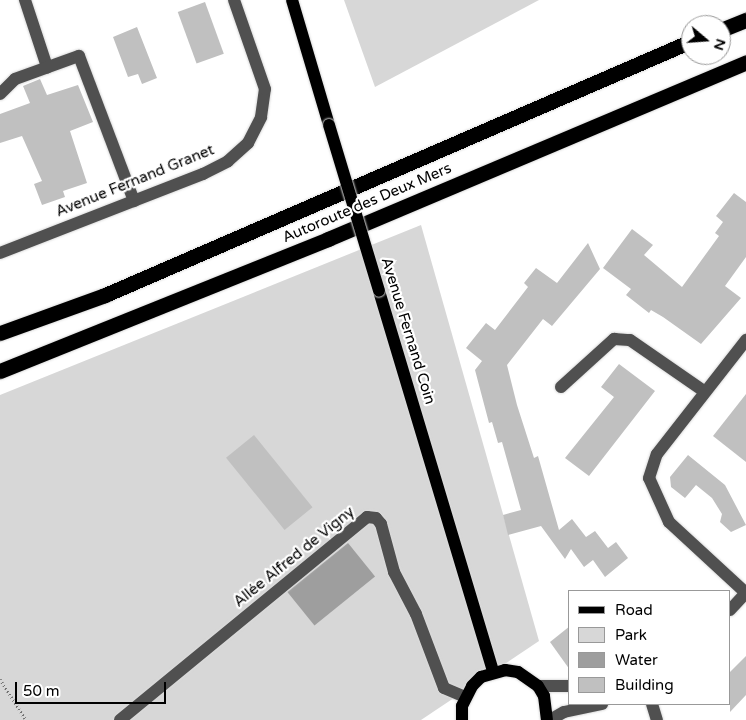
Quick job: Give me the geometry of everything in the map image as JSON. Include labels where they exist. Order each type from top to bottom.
[{"type":"highway","points":[[731,26],[746,20]]},
{"type":"highway","name":"Autoroute des Deux Mers","points":[[0,333],[105,295],[681,45]]},
{"type":"highway","name":"Autoroute des Deux Mers","points":[[0,371],[274,262],[746,62]]},
{"type":"main road","name":"Avenue Fernand Coin","points":[[292,0],[493,672]]},
{"type":"main road","points":[[462,720],[465,697],[477,681],[493,672],[518,672],[538,686],[544,696],[548,720]]},
{"type":"street","points":[[26,0],[47,67]]},
{"type":"street","name":"Avenue Fernand Granet","points":[[0,254],[218,167],[242,150],[254,134],[265,90],[234,0]]},
{"type":"street","points":[[0,94],[15,79],[78,56],[134,201]]},
{"type":"street","points":[[561,387],[614,339],[630,340],[705,392]]},
{"type":"street","points":[[731,609],[746,593],[669,522],[649,478],[656,454],[746,340]]},
{"type":"street","name":"Allée Alfred de Vigny","points":[[120,720],[367,518],[376,518],[381,524],[394,572],[416,614],[444,688],[465,697]]},
{"type":"street","points":[[538,686],[568,686]]},
{"type":"street","points":[[548,720],[564,712],[597,705]]},
{"type":"street","points":[[652,705],[657,720]]},
{"type":"path","points":[[0,679],[26,720]]},
{"type":"green space","points":[[344,0],[539,0],[375,87]]},
{"type":"green space","points":[[421,225],[539,641],[421,720],[0,720],[0,395]]},
{"type":"water","points":[[348,543],[375,576],[314,626],[287,592]]},
{"type":"building","points":[[205,2],[224,54],[197,64],[178,12]]},
{"type":"building","points":[[137,27],[157,78],[142,84],[138,74],[128,77],[113,37]]},
{"type":"building","points":[[40,79],[47,95],[78,85],[93,122],[70,131],[87,183],[63,191],[65,197],[42,205],[34,184],[42,181],[22,136],[0,143],[0,114],[30,103],[23,86]]},
{"type":"building","points":[[734,193],[746,202],[746,257],[725,286],[741,298],[701,344],[663,317],[651,310],[649,313],[626,295],[631,289],[603,268],[632,229],[653,245],[644,255],[682,287],[719,236],[715,233],[723,222],[716,216]]},
{"type":"building","points":[[588,243],[600,269],[552,326],[543,319],[507,365],[517,405],[534,458],[538,456],[559,530],[572,519],[586,537],[595,531],[608,548],[616,542],[628,558],[605,577],[593,560],[584,567],[571,549],[565,559],[541,526],[508,535],[503,515],[521,510],[502,442],[498,443],[492,422],[489,423],[475,370],[482,361],[466,348],[486,323],[495,330],[528,287],[524,283],[536,268],[557,283]]},
{"type":"building","points":[[619,364],[655,391],[589,476],[565,458],[614,397],[601,387]]},
{"type":"building","points":[[746,394],[746,462],[713,436]]},
{"type":"building","points":[[254,435],[313,507],[285,530],[226,458]]},
{"type":"building","points":[[688,455],[725,485],[746,525],[731,532],[720,522],[722,514],[712,498],[696,485],[685,498],[671,487],[670,477]]},
{"type":"building","points":[[568,628],[568,667],[550,642]]},
{"type":"building","points":[[746,656],[746,695],[730,712],[731,705],[731,671]]}]
